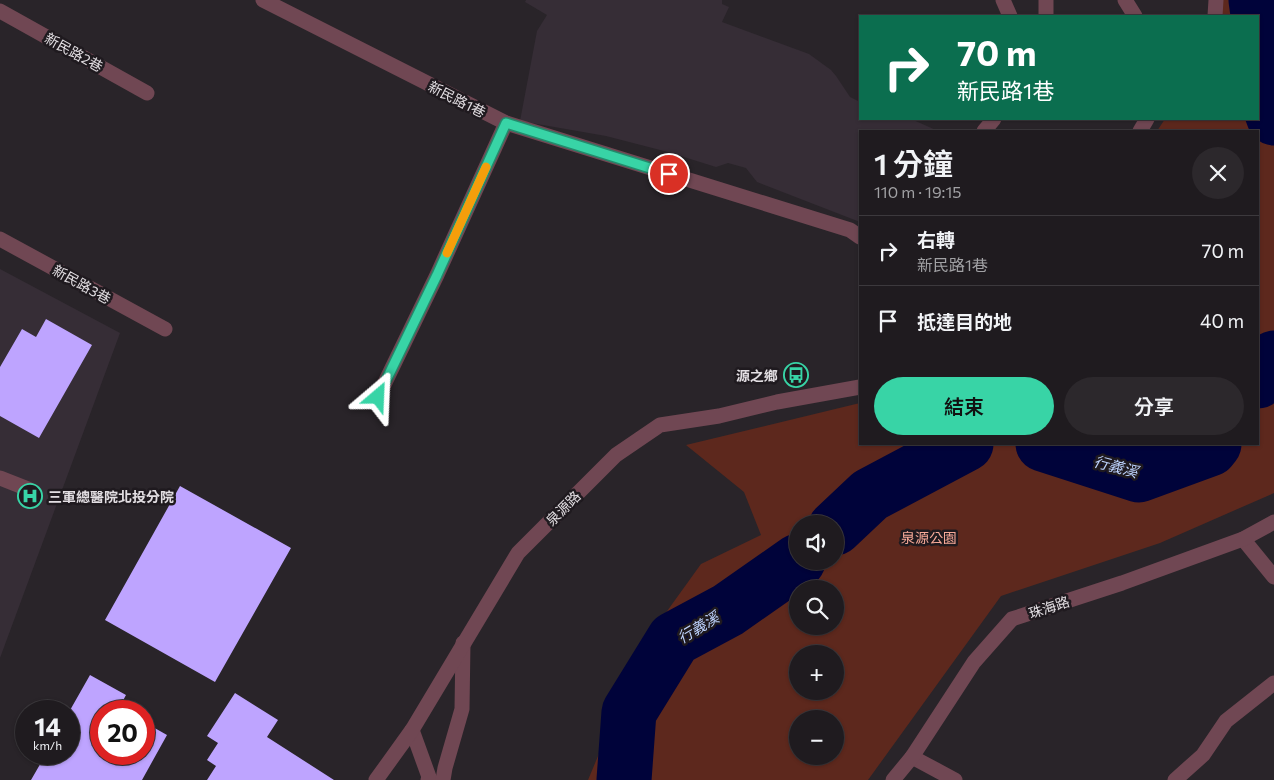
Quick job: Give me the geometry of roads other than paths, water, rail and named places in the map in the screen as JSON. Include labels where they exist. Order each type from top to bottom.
[{"type":"street","name":"新民路1巷","points":[[263,0],[506,123],[850,230],[859,236]]},
{"type":"street","points":[[1004,0],[1010,15]]},
{"type":"street","points":[[1046,0],[1046,15]]},
{"type":"street","points":[[1125,0],[1134,15]]},
{"type":"street","points":[[1215,15],[1216,0]]},
{"type":"street","name":"新民路2巷","points":[[0,11],[148,94]]},
{"type":"street","points":[[985,130],[993,120]]},
{"type":"street","points":[[378,397],[437,275],[506,123]]},
{"type":"street","name":"新民路3巷","points":[[0,239],[165,329]]},
{"type":"street","name":"泉源路","points":[[376,780],[412,730],[518,553],[616,455],[660,425],[719,416],[777,402],[859,387]]},
{"type":"street","points":[[0,478],[28,489]]},
{"type":"street","name":"珠海路","points":[[892,780],[912,757],[974,662],[1012,619],[1122,583],[1243,539],[1274,522]]},
{"type":"street","points":[[1243,539],[1274,577]]},
{"type":"street","points":[[443,780],[462,709],[463,644]]},
{"type":"street","points":[[1175,780],[1204,754],[1226,721],[1274,683]]},
{"type":"street","points":[[412,730],[429,776],[428,780]]},
{"type":"street","points":[[912,757],[955,780]]},
{"type":"waterway","name":"行義溪","points":[[1256,0],[1258,15]]},
{"type":"waterway","name":"行義溪","points":[[1259,22],[1271,110],[1274,118]]},
{"type":"waterway","name":"行義溪","points":[[1259,380],[1274,358]]},
{"type":"waterway","name":"行義溪","points":[[844,520],[870,495],[964,445]]},
{"type":"waterway","name":"行義溪","points":[[1046,445],[1139,475],[1210,449],[1213,445]]},
{"type":"waterway","name":"行義溪","points":[[624,780],[629,712],[674,639],[728,610],[789,567]]},
{"type":"place","name":"源之鄉","points":[[796,375]]},
{"type":"place","name":"三軍總醫院北投分院","points":[[30,496]]},
{"type":"park label","name":"泉源公園","points":[[929,537]]}]
